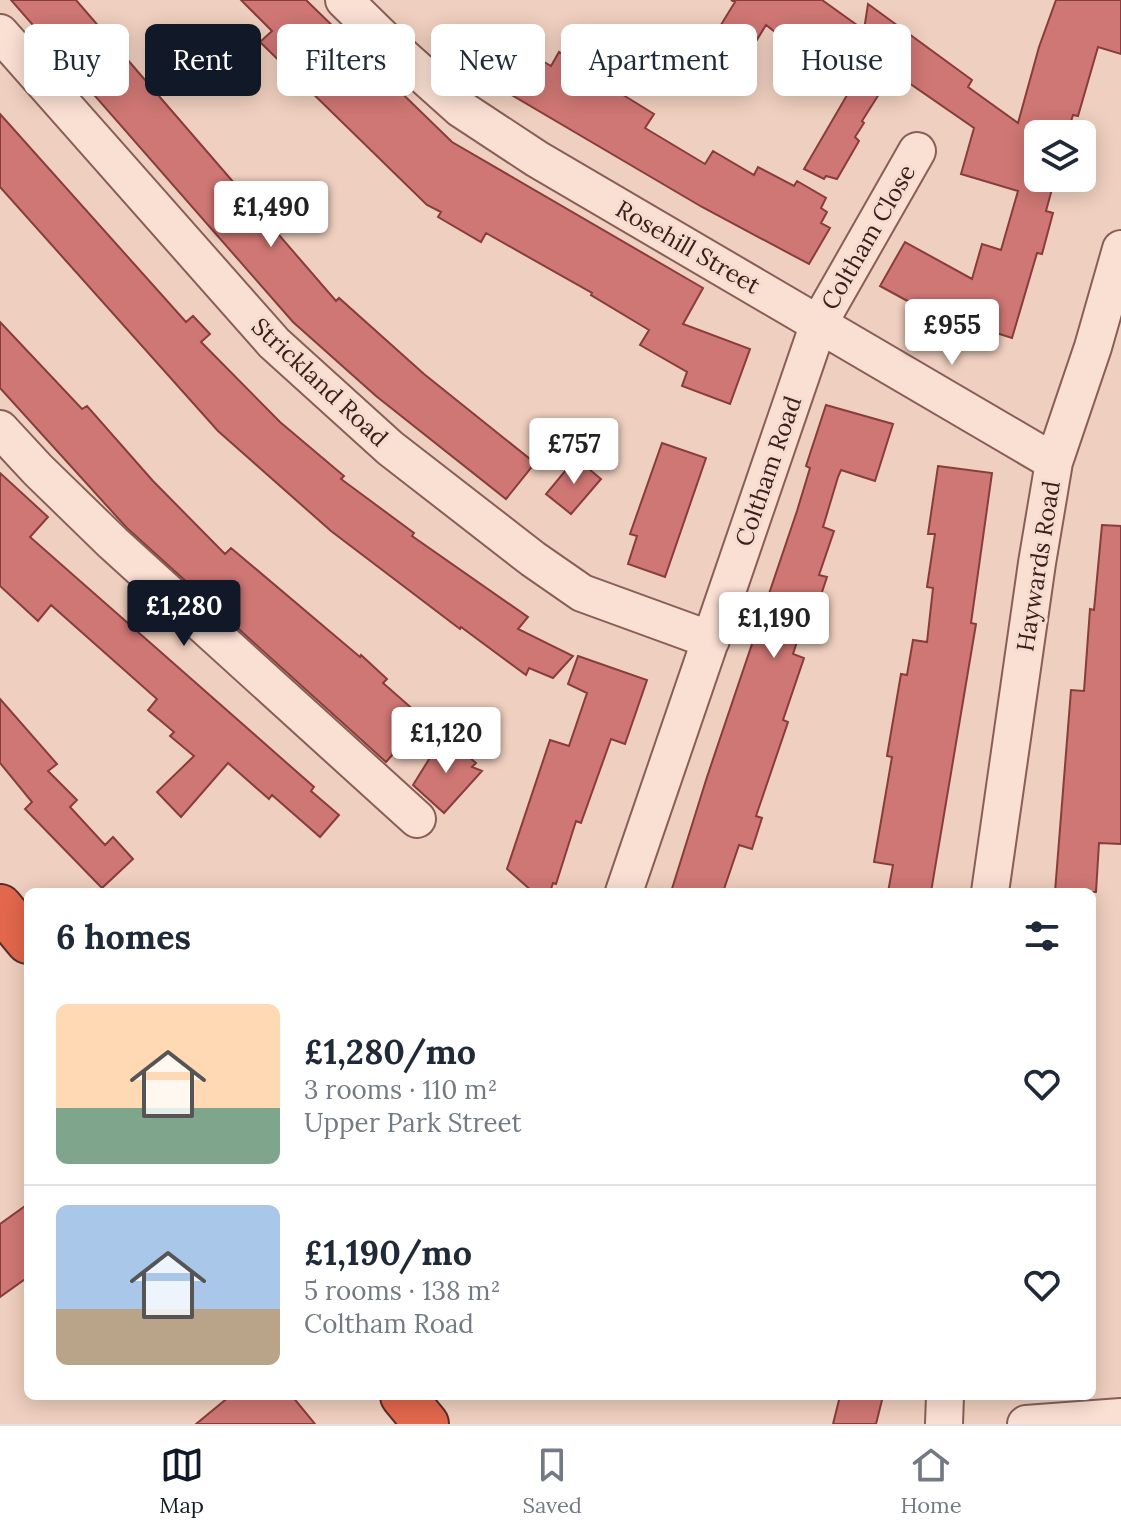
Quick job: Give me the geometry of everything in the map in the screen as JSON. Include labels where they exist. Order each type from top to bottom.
[{"type":"highway","points":[[0,907],[24,936]]},
{"type":"highway","points":[[406,1400],[426,1424]]},
{"type":"street","name":"Rosehill Street","points":[[344,0],[461,109],[537,159],[1054,462]]},
{"type":"street","name":"Strickland Road","points":[[0,33],[274,343],[390,448],[582,593],[711,640]]},
{"type":"street","name":"Coltham Close","points":[[819,323],[917,151]]},
{"type":"street","name":"Haywards Road","points":[[991,888],[1054,462],[1093,347],[1121,249]]},
{"type":"street","name":"Coltham Road","points":[[625,888],[819,323]]},
{"type":"street","points":[[0,429],[113,543],[417,819]]},
{"type":"street","points":[[944,1424],[945,1400]]},
{"type":"street","points":[[1026,1424],[1121,1417]]},
{"type":"building","points":[[11,0],[76,0],[97,24],[32,24]]},
{"type":"building","points":[[241,0],[306,0],[331,24],[277,24],[277,59],[261,43],[272,31]]},
{"type":"building","points":[[731,0],[822,0],[856,24],[773,24],[773,30],[766,25],[757,40],[757,24],[721,24],[735,2]]},
{"type":"building","points":[[1056,0],[1121,0],[1121,54],[1098,47],[1078,116],[1073,115],[1071,120],[1024,120],[1024,192],[1051,192],[1046,211],[1053,213],[1042,254],[1037,253],[1012,338],[924,310],[880,286],[905,242],[972,279],[982,244],[1001,250],[1018,191],[961,174],[974,128],[911,84],[911,35],[972,80],[968,87],[1018,123]]},
{"type":"building","points":[[868,4],[895,24],[865,24]]},
{"type":"building","points":[[559,52],[561,96],[625,96],[654,114],[645,128],[705,164],[713,151],[754,175],[758,167],[794,186],[797,181],[826,198],[821,208],[827,212],[821,223],[830,228],[809,264],[702,207],[513,96],[545,96],[545,63],[551,66]]},
{"type":"building","points":[[129,61],[145,80],[145,96],[159,96],[336,301],[339,298],[424,374],[535,463],[506,499],[376,396],[293,322],[95,96],[129,96]]},
{"type":"building","points":[[315,96],[405,96],[452,142],[703,288],[683,324],[750,349],[730,404],[682,386],[687,372],[640,345],[649,330],[592,293],[486,233],[481,242],[438,217],[441,212],[427,205]]},
{"type":"building","points":[[847,96],[878,96],[862,121],[864,123],[855,137],[859,141],[837,179],[826,176],[824,179],[804,169]]},
{"type":"building","points":[[0,114],[186,322],[193,316],[210,334],[201,342],[280,422],[344,476],[341,479],[414,533],[412,536],[528,617],[518,629],[573,656],[553,678],[529,668],[526,675],[460,629],[331,531],[218,431],[0,187]]},
{"type":"building","points":[[0,322],[82,409],[87,406],[153,481],[225,554],[231,548],[361,655],[387,679],[383,683],[424,719],[386,762],[127,528],[0,388]]},
{"type":"building","points":[[826,405],[893,424],[875,481],[841,470],[838,477],[823,527],[834,531],[819,575],[827,577],[818,604],[810,602],[793,654],[804,658],[783,720],[788,722],[756,816],[762,818],[752,849],[739,845],[724,888],[672,888],[797,511],[810,468],[806,466]]},
{"type":"building","points":[[662,443],[706,458],[665,577],[628,564],[637,536],[630,534]]},
{"type":"building","points":[[576,458],[601,479],[571,514],[546,494]]},
{"type":"building","points":[[938,466],[992,473],[971,623],[976,624],[932,888],[889,888],[893,865],[874,862],[892,757],[887,756],[901,674],[907,675],[913,640],[927,642],[933,588],[927,587],[935,534],[928,534]]},
{"type":"building","points":[[0,473],[48,517],[30,537],[314,787],[311,791],[339,815],[320,837],[272,795],[269,799],[228,763],[181,817],[157,792],[194,756],[170,736],[174,732],[148,710],[157,699],[51,605],[38,621],[0,586]]},
{"type":"building","points":[[1102,525],[1121,526],[1121,844],[1099,843],[1096,892],[1096,888],[1055,888],[1071,690],[1084,691],[1090,609],[1094,610]]},
{"type":"building","points":[[578,656],[647,680],[625,744],[611,739],[581,823],[576,821],[556,884],[553,883],[551,888],[528,888],[507,869],[550,740],[569,746],[587,693],[568,684]]},
{"type":"building","points":[[0,699],[57,764],[48,771],[77,800],[70,807],[105,845],[113,837],[133,859],[102,888],[25,809],[32,802],[0,763]]},
{"type":"building","points":[[444,735],[476,763],[472,767],[482,771],[444,813],[413,785]]},
{"type":"building","points":[[24,1207],[24,1280],[0,1297],[0,1224]]},
{"type":"building","points":[[225,1400],[295,1400],[315,1424],[196,1424]]},
{"type":"building","points":[[839,1400],[882,1400],[876,1424],[833,1424]]}]
